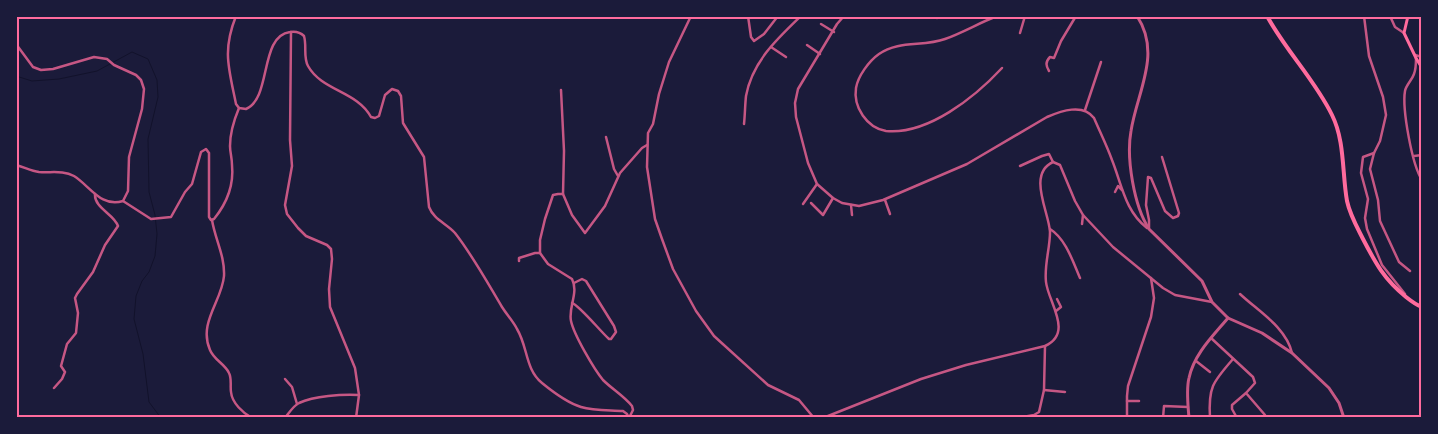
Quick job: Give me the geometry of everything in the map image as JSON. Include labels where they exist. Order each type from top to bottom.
[{"type":"main road","points":[[1267,16],[1275,31],[1310,79],[1332,114],[1338,129],[1347,201],[1356,225],[1378,268],[1392,286],[1422,307]]},
{"type":"main road","points":[[1408,16],[1404,33],[1422,68]]},
{"type":"street","points":[[236,16],[228,41],[226,55],[236,104],[239,108]]},
{"type":"street","points":[[691,16],[676,46],[664,77],[653,124],[648,132],[647,167],[655,218],[668,260],[696,311],[714,336],[768,386],[799,400],[814,418]]},
{"type":"street","points":[[748,16],[750,38],[754,41],[764,34],[778,16]]},
{"type":"street","points":[[744,124],[746,96],[762,57],[801,16]]},
{"type":"street","points":[[844,16],[837,24],[834,32],[798,89],[795,109],[808,163],[817,184],[833,198],[859,206],[885,200],[967,164],[1047,117],[1059,112],[1085,110],[1090,112],[1113,161],[1128,206],[1134,215],[1202,281],[1212,302],[1228,318],[1262,333],[1292,353],[1328,388],[1339,403],[1344,418]]},
{"type":"street","points":[[997,16],[943,40],[899,45],[880,54],[865,69],[856,89],[858,108],[863,117],[881,130],[895,131],[922,126],[965,101],[1002,68]]},
{"type":"street","points":[[1020,33],[1026,16]]},
{"type":"street","points":[[1048,72],[1047,60],[1050,57],[1054,58],[1061,41],[1076,16]]},
{"type":"street","points":[[1137,16],[1147,38],[1149,54],[1132,125],[1130,150],[1135,195],[1143,220],[1149,229]]},
{"type":"street","points":[[1343,16],[1355,16]]},
{"type":"street","points":[[1364,16],[1369,56],[1383,97],[1386,115],[1380,141],[1374,153],[1370,169],[1378,200],[1380,221],[1399,262],[1410,271]]},
{"type":"street","points":[[1390,16],[1395,27],[1404,33]]},
{"type":"street","points":[[821,24],[834,32]]},
{"type":"street","points":[[239,108],[249,108],[254,104],[274,42],[283,34],[291,32],[298,32],[304,36],[306,60],[309,68],[316,76],[358,101],[371,117],[375,118],[378,116],[385,95],[389,90],[395,89],[400,93],[403,123],[424,157],[431,213],[455,234],[483,274],[520,334],[530,366],[536,377],[574,404],[588,409],[623,411],[629,418]]},
{"type":"street","points":[[291,32],[290,140],[292,166],[285,205],[290,219],[302,232],[331,249],[330,307],[355,368],[359,396],[356,418]]},
{"type":"street","points":[[16,44],[33,67],[41,70],[53,69],[94,57],[108,60],[114,65],[136,75],[141,80],[144,89],[140,118],[129,157],[128,191],[123,201]]},
{"type":"street","points":[[807,46],[820,54]]},
{"type":"street","points":[[771,47],[786,57]]},
{"type":"street","points":[[1414,54],[1422,57]]},
{"type":"street","points":[[1416,58],[1414,75],[1405,89],[1404,99],[1407,128],[1422,180]]},
{"type":"street","points":[[1085,110],[1101,62]]},
{"type":"street","points":[[561,90],[564,151],[563,194],[572,216],[585,232],[605,206],[618,176],[642,148],[647,145]]},
{"type":"street","points":[[212,220],[222,206],[232,185],[230,144],[234,119],[239,108]]},
{"type":"street","points":[[606,137],[614,169],[618,176]]},
{"type":"street","points":[[16,165],[39,172],[65,173],[75,177],[95,194],[109,202],[123,201],[152,220],[167,218],[173,215],[185,192],[192,184],[201,152],[206,149],[209,153],[209,217],[212,220],[221,251],[224,275],[222,286],[208,322],[207,341],[213,355],[228,371],[232,397],[245,414],[252,418]]},
{"type":"street","points":[[1374,153],[1363,157],[1361,166],[1361,174],[1368,199],[1365,218],[1367,229],[1382,265],[1407,298]]},
{"type":"street","points":[[1020,166],[1049,154],[1053,162],[1060,165],[1075,202],[1083,215],[1113,247],[1163,288],[1180,298],[1212,302]]},
{"type":"street","points":[[1414,156],[1422,155]]},
{"type":"street","points":[[1149,229],[1146,205],[1148,177],[1151,178],[1165,211],[1173,218],[1178,216],[1179,213],[1162,156]]},
{"type":"street","points":[[823,418],[921,379],[966,365],[1053,343],[1059,326],[1046,282],[1050,230],[1040,181],[1046,166],[1053,162]]},
{"type":"street","points":[[803,204],[817,184]]},
{"type":"street","points":[[1115,192],[1118,186],[1123,191]]},
{"type":"street","points":[[54,388],[65,375],[61,366],[67,344],[76,333],[78,313],[75,298],[93,272],[105,244],[118,226],[116,221],[96,202],[95,194]]},
{"type":"street","points":[[563,194],[558,194],[551,198],[540,240],[540,253],[548,264],[567,275],[574,284],[575,292],[571,321],[587,357],[602,379],[632,406],[633,410],[629,418]]},
{"type":"street","points":[[811,203],[823,215],[833,198]]},
{"type":"street","points":[[885,200],[890,214]]},
{"type":"street","points":[[851,205],[852,215]]},
{"type":"street","points":[[1082,224],[1083,215]]},
{"type":"street","points":[[1050,230],[1064,243],[1080,278]]},
{"type":"street","points":[[519,261],[519,258],[535,252],[540,253]]},
{"type":"street","points":[[1127,418],[1128,386],[1151,317],[1154,298],[1151,278]]},
{"type":"street","points":[[572,303],[576,304],[609,339],[614,336],[616,332],[614,326],[586,281],[582,279],[574,284]]},
{"type":"street","points":[[1240,294],[1282,332],[1290,343],[1292,353]]},
{"type":"street","points":[[1056,311],[1061,307],[1057,299]]},
{"type":"street","points":[[1189,418],[1189,379],[1196,361],[1203,347],[1228,318]]},
{"type":"street","points":[[1211,338],[1255,380],[1255,383],[1232,405],[1237,418]]},
{"type":"street","points":[[1017,418],[1038,414],[1044,390],[1046,346]]},
{"type":"street","points":[[1210,418],[1212,385],[1233,359]]},
{"type":"street","points":[[1196,361],[1210,372]]},
{"type":"street","points":[[285,379],[292,387],[297,404]]},
{"type":"street","points":[[1044,390],[1065,392]]},
{"type":"street","points":[[1246,392],[1265,415]]},
{"type":"street","points":[[285,418],[297,404],[324,397],[359,396]]},
{"type":"street","points":[[1127,401],[1139,401]]},
{"type":"street","points":[[1163,418],[1164,406],[1188,407]]},
{"type":"waterway","points":[[16,76],[32,81],[59,79],[97,71],[132,52],[148,59],[157,80],[158,97],[148,139],[149,192],[155,215],[157,234],[155,256],[136,296],[134,319],[143,354],[149,402],[161,418]]}]
